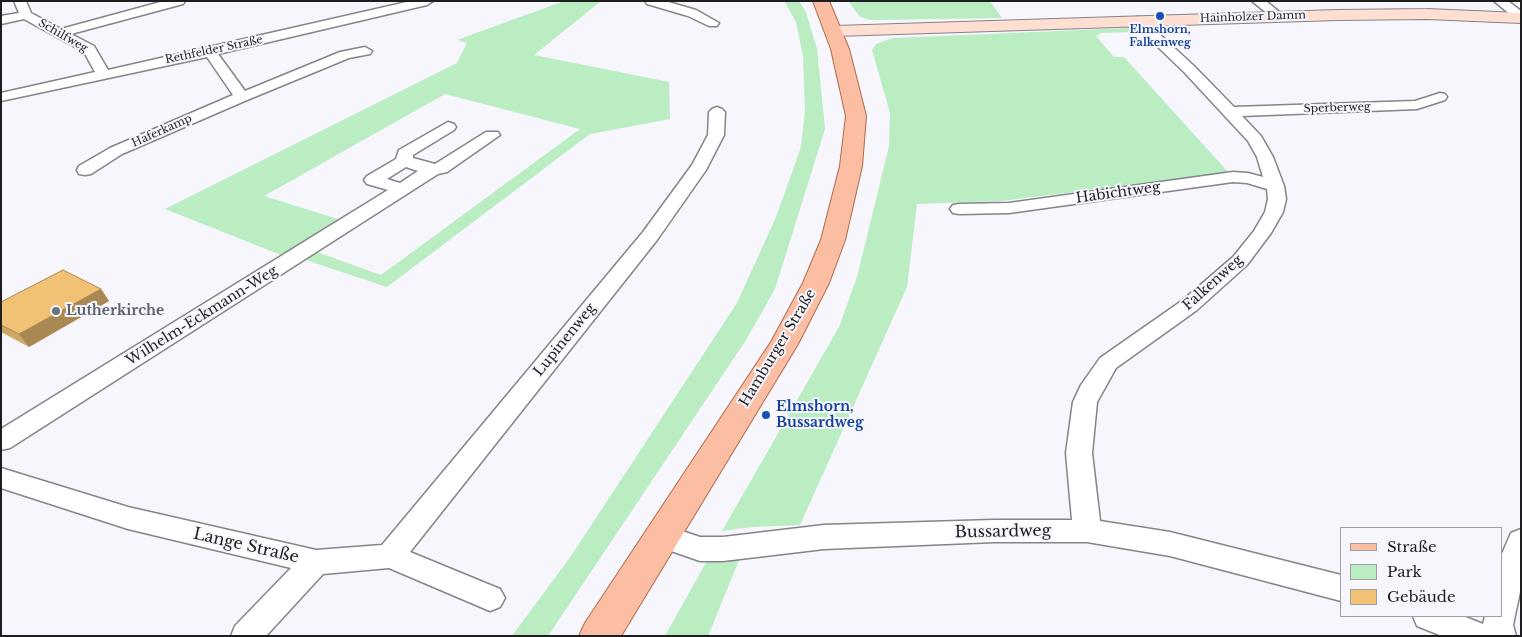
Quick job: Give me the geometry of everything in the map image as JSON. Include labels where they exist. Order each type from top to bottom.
[{"type":"main road","name":"Hamburger Straße","points":[[599,636],[789,336],[816,284],[833,240],[851,166],[856,116],[828,16]]},
{"type":"street","name":"Schilfweg","points":[[20,1],[26,15],[89,50],[103,74]]},
{"type":"street","points":[[60,33],[179,1]]},
{"type":"street","name":"Rethfelder Straße","points":[[1,97],[210,52],[427,1]]},
{"type":"street","points":[[651,1],[692,13],[714,23]]},
{"type":"street","points":[[1258,1],[1278,16]]},
{"type":"street","points":[[1500,1],[1521,18]]},
{"type":"street","name":"Hainholzer Damm","points":[[828,16],[1138,21],[1278,16],[1427,14],[1521,18]]},
{"type":"street","points":[[1,20],[26,15]]},
{"type":"street","name":"Falkenweg","points":[[1087,531],[1079,453],[1085,402],[1093,385],[1108,363],[1190,305],[1240,261],[1262,234],[1274,212],[1277,199],[1275,186],[1265,157],[1255,139],[1232,112],[1138,21]]},
{"type":"street","name":"Haferkamp","points":[[85,170],[116,151],[242,96],[345,55],[364,51]]},
{"type":"street","points":[[210,52],[242,96]]},
{"type":"street","name":"Sperberweg","points":[[1232,112],[1417,105],[1440,97]]},
{"type":"street","name":"Lupinenweg","points":[[390,556],[650,236],[700,166],[716,135],[717,112]]},
{"type":"street","points":[[404,161],[405,154],[448,127]]},
{"type":"street","name":"Wilhelm-Eckmann-Weg","points":[[1,441],[432,170],[441,168],[492,135]]},
{"type":"street","points":[[402,189],[373,180],[404,161],[432,170]]},
{"type":"street","name":"Habichtweg","points":[[959,209],[1009,208],[1233,177],[1248,178],[1275,186]]},
{"type":"street","name":"Lange Straße","points":[[1,478],[128,518],[316,562],[390,556],[490,598]]},
{"type":"street","name":"Bussardweg","points":[[661,536],[700,549],[722,550],[824,537],[994,531],[1087,531],[1170,544],[1340,588]]},
{"type":"street","points":[[1502,606],[1511,566],[1521,541]]},
{"type":"street","points":[[246,636],[316,562]]},
{"type":"street","points":[[1430,617],[1478,636]]},
{"type":"street","points":[[1500,617],[1498,625],[1501,636]]},
{"type":"green space","points":[[564,1],[601,1],[534,55],[669,82],[670,119],[590,134],[387,287],[306,260],[317,252],[381,275],[580,129],[445,94],[264,196],[344,221],[286,257],[165,209],[457,63],[467,43],[457,40]]},
{"type":"green space","points":[[784,1],[799,1],[806,12],[817,49],[825,129],[775,289],[746,340],[548,636],[512,636],[571,556],[737,303],[776,217],[801,147],[805,111],[803,56],[796,22]]},
{"type":"green space","points":[[848,1],[990,1],[1002,18],[871,20],[860,17]]},
{"type":"green space","points":[[1129,28],[1134,32],[1101,33],[1096,36],[1114,57],[1124,57],[1229,173],[1001,201],[917,204],[907,287],[800,525],[751,527],[722,531],[839,327],[857,277],[889,146],[890,113],[872,50],[876,44],[893,38]]},
{"type":"green space","points":[[740,558],[708,636],[665,636],[708,559]]},
{"type":"building","points":[[63,270],[101,289],[19,334],[1,325],[1,302]]},
{"type":"place","name":"Elmshorn, Falkenweg","points":[[1160,16]]},
{"type":"place","name":"Lutherkirche","points":[[56,311]]},
{"type":"place","name":"Elmshorn, Bussardweg","points":[[766,415]]}]
